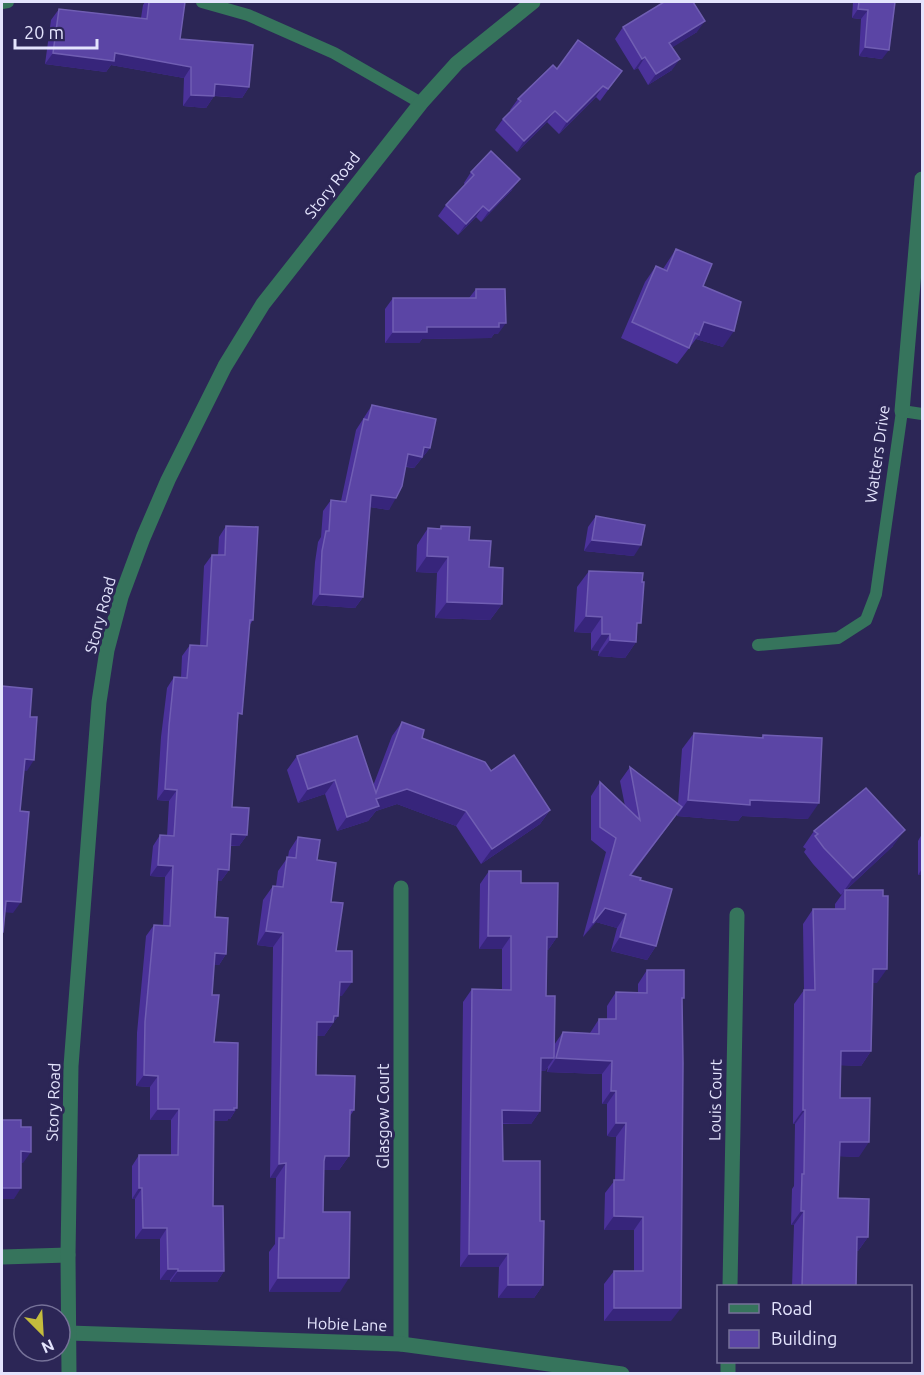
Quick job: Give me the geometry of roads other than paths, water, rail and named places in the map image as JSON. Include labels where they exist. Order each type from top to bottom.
[{"type":"street","name":"Story Road","points":[[69,1303],[71,1066],[99,702],[107,650],[121,597],[168,480],[225,366],[257,313],[321,228],[421,103],[457,63],[533,2]]},
{"type":"street","name":"Watters Drive","points":[[902,411],[922,179]]},
{"type":"street","name":"Glasgow Court","points":[[401,888],[401,1344]]},
{"type":"street","name":"Louis Court","points":[[730,1285],[737,915]]},
{"type":"street","points":[[2,1257],[68,1255]]},
{"type":"street","name":"Hobie Lane","points":[[72,1333],[401,1344],[622,1374]]},
{"type":"lane","points":[[2,3],[8,2]]},
{"type":"lane","points":[[202,2],[248,15],[334,53],[421,103]]},
{"type":"lane","points":[[902,411],[922,414]]},
{"type":"lane","name":"Watters Drive","points":[[758,645],[838,638],[866,620],[876,594],[902,411]]}]
